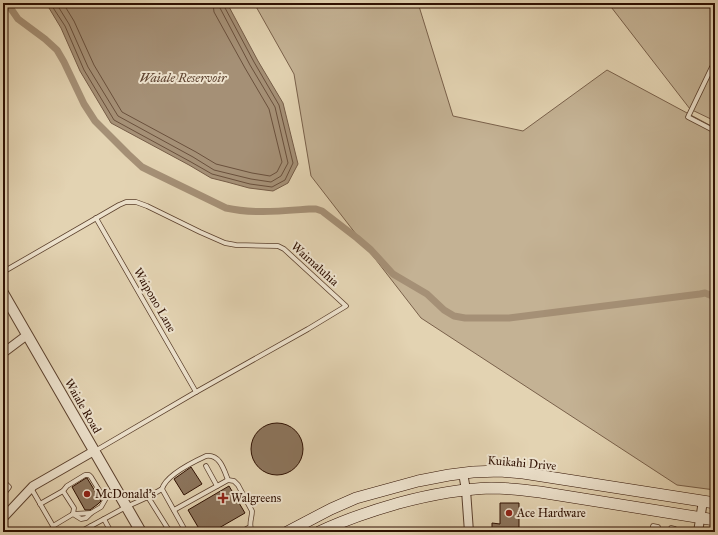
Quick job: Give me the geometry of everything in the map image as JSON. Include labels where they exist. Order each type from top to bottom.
[{"type":"main road","name":"Kuikahi Drive","points":[[287,532],[356,498],[418,481],[473,472],[500,471],[523,473],[715,503]]},
{"type":"main road","points":[[318,532],[373,510],[426,496],[491,488],[540,492],[715,520]]},
{"type":"street","name":"Waiale Road","points":[[3,293],[141,532]]},
{"type":"street","points":[[3,353],[27,335]]},
{"type":"street","points":[[3,518],[33,486],[94,451]]},
{"type":"street","points":[[463,473],[466,490],[469,532]]},
{"type":"street","points":[[698,532],[703,501]]},
{"type":"lane","points":[[712,67],[688,117],[715,131]]},
{"type":"lane","name":"Waimaluhia","points":[[3,272],[118,204],[136,202],[225,242],[236,245],[278,246],[284,249],[346,306],[94,451]]},
{"type":"lane","name":"Waipono Lane","points":[[96,218],[196,392]]},
{"type":"lane","points":[[80,532],[162,489],[164,484],[171,476],[206,456],[211,455],[216,458],[223,468],[228,480]]},
{"type":"lane","points":[[206,466],[217,486]]},
{"type":"lane","points":[[40,504],[63,491],[67,486],[85,475],[89,475],[105,500],[101,507],[86,518],[80,519],[73,514]]},
{"type":"lane","points":[[174,510],[228,480],[234,481],[238,485],[252,511],[250,527],[252,532]]},
{"type":"lane","points":[[3,481],[9,487],[3,495]]},
{"type":"lane","points":[[31,488],[53,526],[53,532]]},
{"type":"lane","points":[[162,489],[186,532]]},
{"type":"lane","points":[[53,526],[73,514],[74,508],[63,491]]},
{"type":"lane","points":[[148,497],[170,532]]},
{"type":"lane","points":[[104,519],[111,532]]},
{"type":"lane","points":[[91,526],[94,532]]},
{"type":"lane","points":[[652,532],[653,526],[658,527]]},
{"type":"lane","points":[[241,532],[250,527]]},
{"type":"lane","points":[[671,528],[675,528],[675,532]]},
{"type":"shaded area","points":[[254,3],[418,3],[453,116],[523,131],[607,70],[715,128],[715,490],[677,485],[421,318],[311,176],[294,74]]},
{"type":"shaded area","points":[[608,3],[715,3],[715,121],[690,109]]},
{"type":"water","name":"Waiale Reservoir","points":[[46,3],[227,3],[258,61],[283,103],[298,164],[288,183],[273,191],[249,188],[211,178],[111,123],[80,71],[61,28]]},
{"type":"building","points":[[272,423],[282,423],[296,430],[303,444],[303,454],[296,468],[282,475],[272,475],[262,471],[255,464],[251,454],[251,444],[255,434],[262,427]]},
{"type":"building","points":[[191,467],[202,484],[184,495],[174,479]]},
{"type":"building","name":"McDonald's","points":[[86,478],[101,501],[90,510],[85,510],[72,487]]},
{"type":"building","name":"Walgreens","points":[[229,486],[245,513],[212,532],[201,532],[188,510]]},
{"type":"building","name":"Ace Hardware","points":[[500,503],[519,503],[519,532],[492,532],[492,523],[500,524]]},
{"type":"waterway","points":[[7,3],[18,19],[57,50],[84,104],[95,121],[142,167],[226,208],[246,211],[309,209],[322,211],[371,250],[393,274],[427,294],[444,310],[454,316],[465,318],[509,318],[705,293],[715,297]]},
{"type":"place","name":"McDonald's","points":[[87,494]]},
{"type":"place","name":"Walgreens","points":[[223,498]]},
{"type":"place","name":"Ace Hardware","points":[[509,513]]}]
